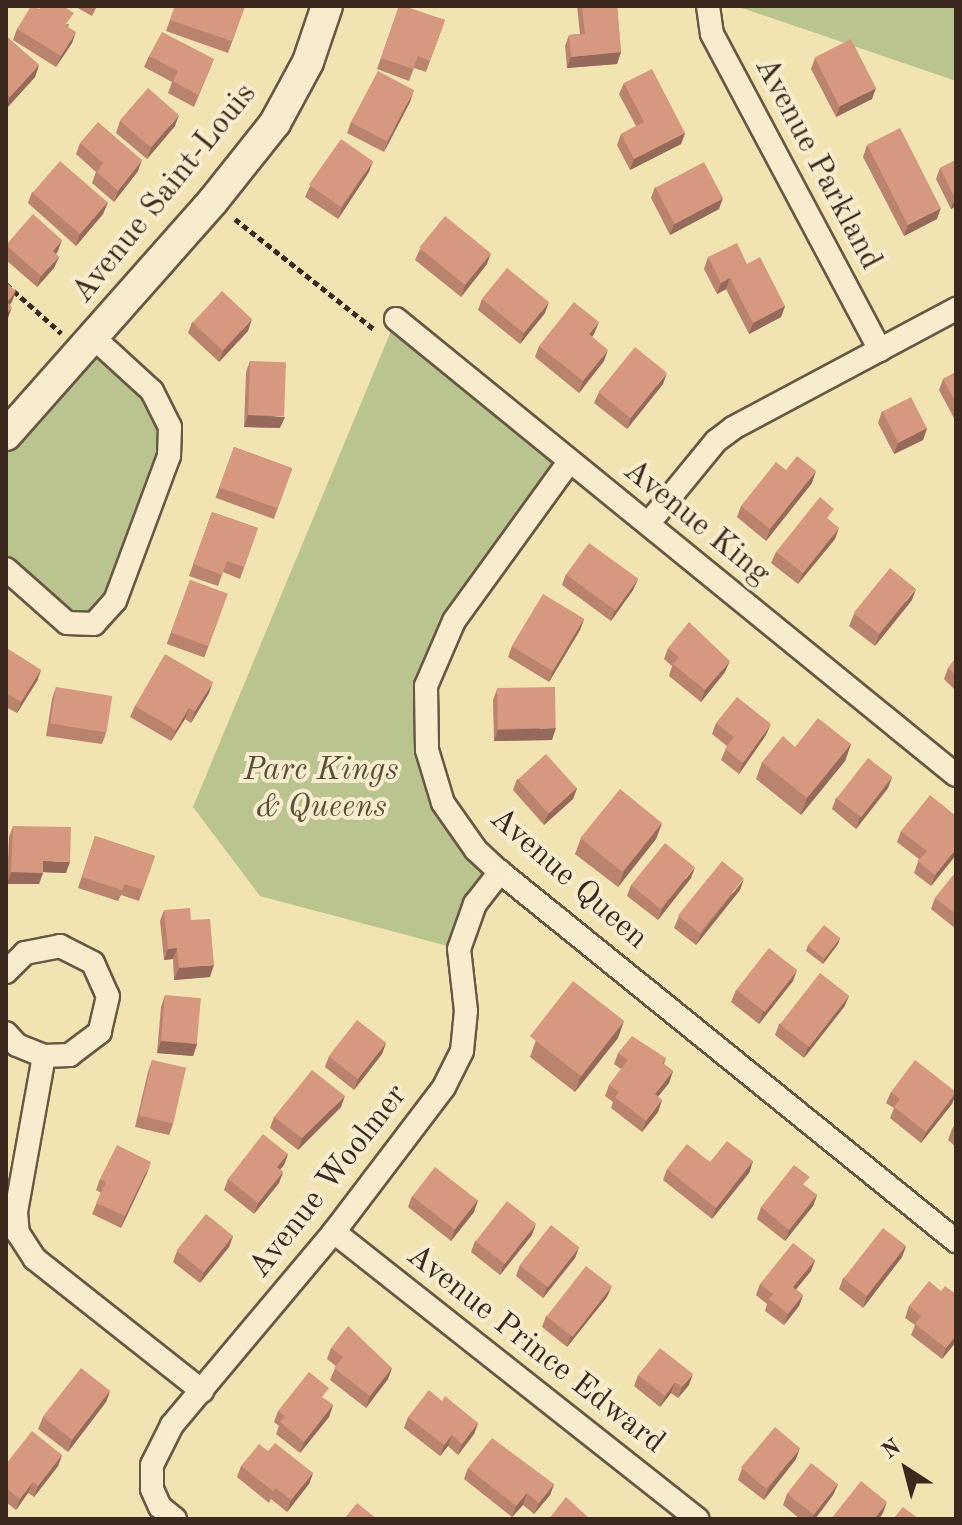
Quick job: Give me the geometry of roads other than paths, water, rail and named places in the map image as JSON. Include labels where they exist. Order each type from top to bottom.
[{"type":"street","name":"Avenue Saint-Louis","points":[[6,435],[80,337],[275,123],[308,62],[327,6]]},
{"type":"street","name":"Avenue Parkland","points":[[708,6],[712,34],[880,350]]},
{"type":"street","points":[[648,524],[716,441],[733,428],[956,309]]},
{"type":"street","name":"Avenue King","points":[[390,328],[648,524],[956,775]]},
{"type":"street","name":"Avenue Saint-Louis","points":[[6,569],[67,623],[94,624],[115,601],[169,456],[170,427],[152,391],[80,337]]},
{"type":"street","name":"Avenue Queen","points":[[569,462],[454,621],[426,686],[427,750],[443,803],[476,850],[500,872],[956,1241]]},
{"type":"street","name":"Avenue Woolmer","points":[[168,1513],[152,1489],[152,1465],[172,1425],[334,1232],[444,1087],[462,1051],[466,1011],[459,949],[475,904],[500,872]]},
{"type":"street","points":[[6,972],[25,953],[60,946],[93,963],[104,978],[107,1015],[100,1032],[70,1055],[44,1056],[17,1045],[6,1033]]},
{"type":"street","points":[[44,1056],[16,1212],[18,1233],[35,1259],[202,1391]]},
{"type":"street","name":"Avenue Prince Edward","points":[[334,1232],[697,1519]]},
{"type":"park label","name":"Parc Kings & Queens","points":[[321,790]]}]
